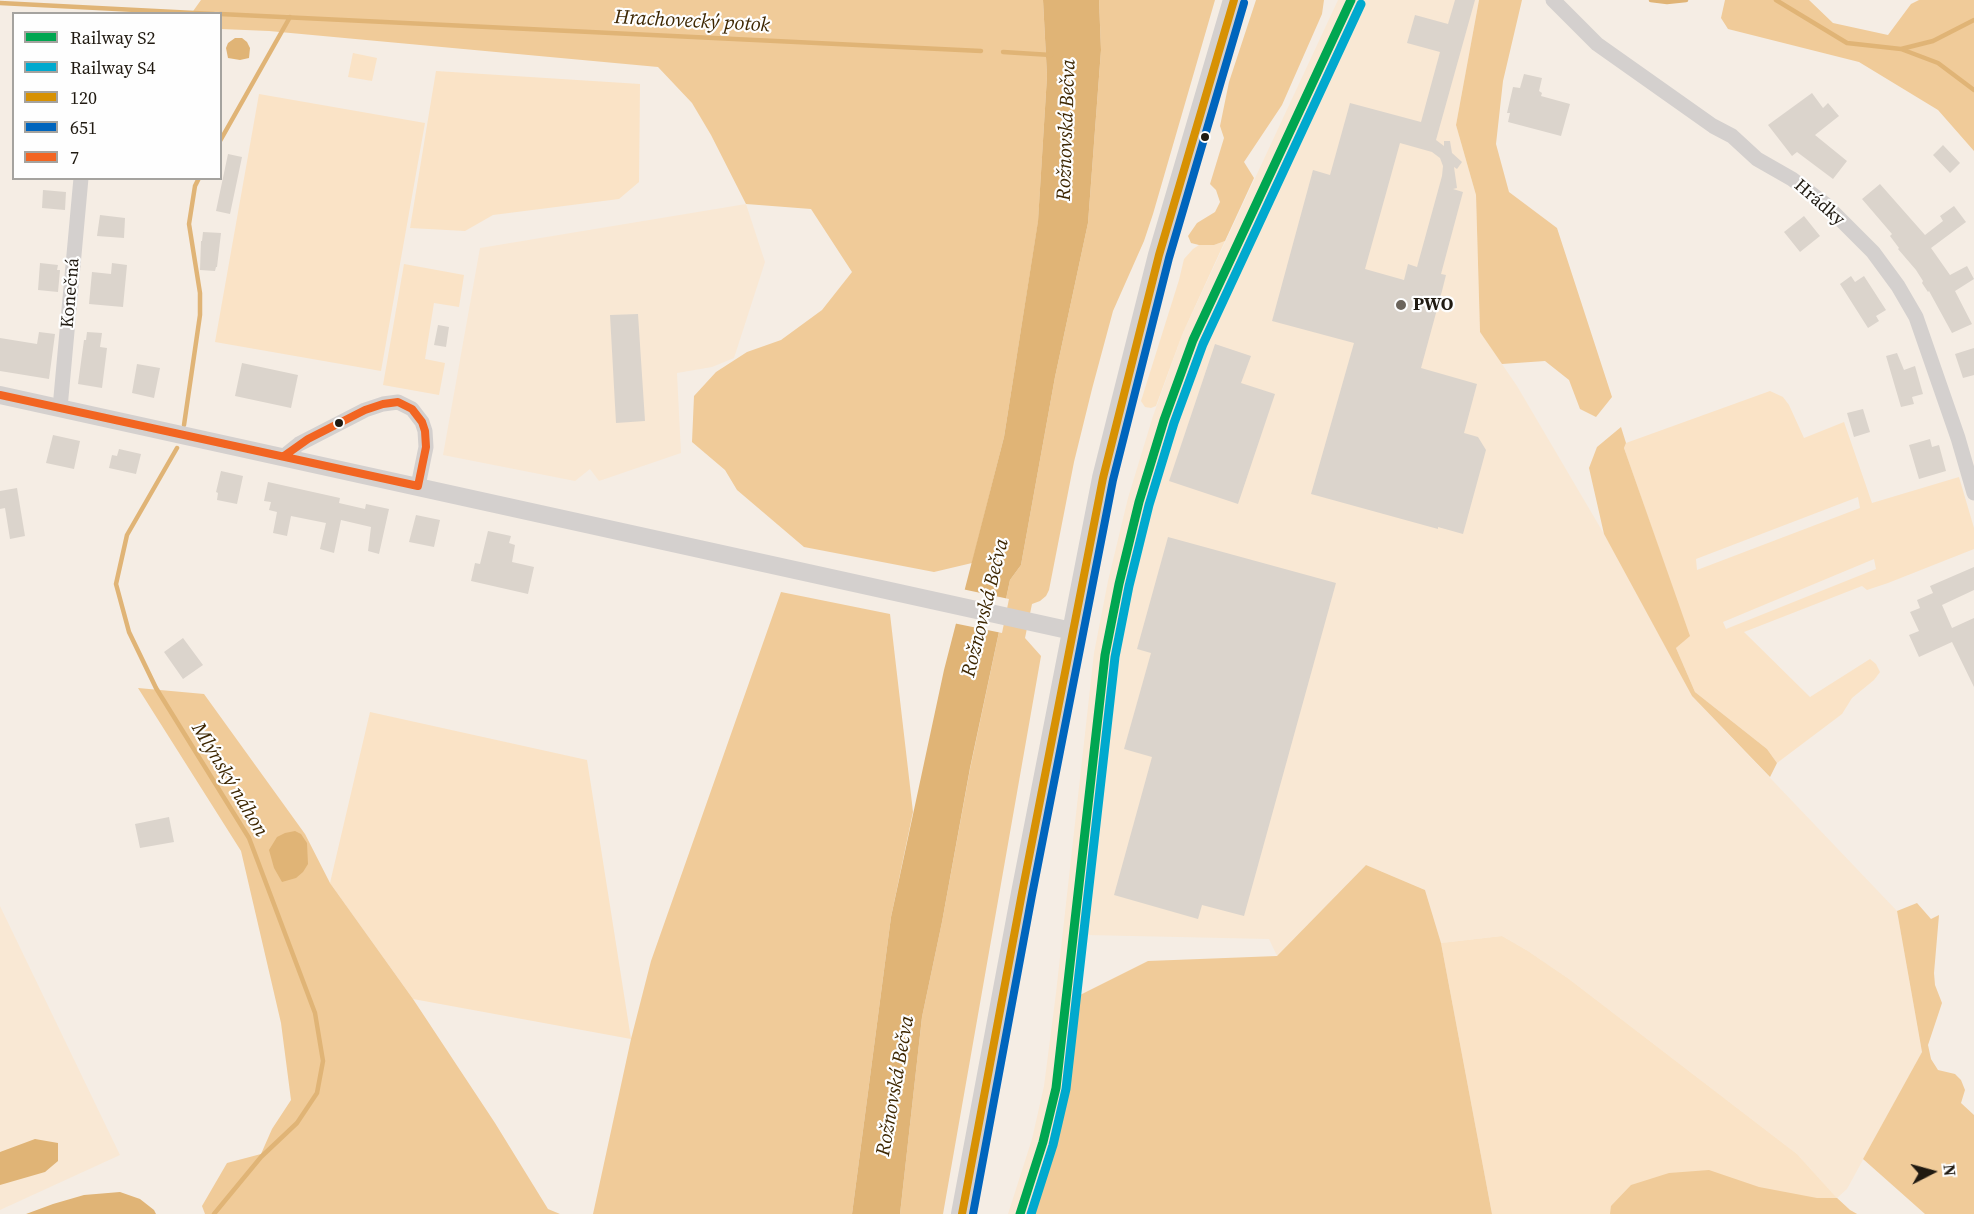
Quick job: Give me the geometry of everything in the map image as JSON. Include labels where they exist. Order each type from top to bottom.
[{"type":"main road","points":[[963,1214],[1072,631],[1103,478],[1136,343],[1234,0]]},
{"type":"street","name":"Hrádky","points":[[1553,0],[1597,44],[1713,126],[1732,136],[1757,159],[1792,179],[1825,204],[1873,252],[1898,286],[1916,317],[1958,438],[1974,493]]},
{"type":"street","name":"Konečná","points":[[60,408],[81,180]]},
{"type":"street","points":[[0,395],[1072,631]]},
{"type":"street","points":[[284,456],[308,439],[366,410],[398,402],[412,409],[422,422],[425,431],[426,447],[418,486]]},
{"type":"shaded area","points":[[201,0],[1043,0],[1047,76],[1038,222],[1004,437],[972,563],[934,572],[804,547],[737,490],[725,470],[692,442],[694,396],[716,372],[747,352],[781,340],[822,310],[852,272],[811,209],[746,204],[692,103],[658,67],[269,31],[222,29],[222,12],[192,12]]},
{"type":"shaded area","points":[[1099,0],[1215,0],[1153,214],[1144,241],[1113,311],[1074,462],[1049,590],[1040,601],[1032,604],[1025,638],[1041,656],[943,1214],[900,1214],[922,1017],[970,769],[1010,580],[1021,565],[1055,377],[1088,223],[1101,50]]},
{"type":"shaded area","points":[[1256,0],[1324,0],[1322,14],[1282,105],[1244,162],[1254,178],[1225,241],[1214,245],[1191,243],[1188,236],[1197,223],[1215,212],[1220,202],[1216,190],[1210,184],[1224,138],[1220,126],[1229,82]]},
{"type":"shaded area","points":[[1338,0],[1479,0],[1456,125],[1476,195],[1480,332],[1517,386],[1617,556],[1692,696],[1897,911],[1922,1052],[1847,1189],[1837,1198],[1797,1154],[1569,979],[1502,936],[1441,943],[1425,890],[1366,865],[1277,956],[1269,939],[1086,935],[1067,1090],[1055,1145],[1033,1214],[1008,1214],[1032,1139],[1044,1086],[1094,653],[1128,498],[1153,416],[1182,335]]},
{"type":"shaded area","points":[[1479,0],[1522,0],[1503,81],[1496,144],[1509,192],[1557,228],[1612,397],[1596,417],[1580,409],[1569,380],[1545,361],[1502,364],[1480,332],[1476,195],[1456,125]]},
{"type":"shaded area","points":[[1725,0],[1809,0],[1833,23],[1888,35],[1911,4],[1919,0],[1974,0],[1974,151],[1938,110],[1859,62],[1728,29],[1721,18]]},
{"type":"shaded area","points":[[353,53],[377,58],[372,81],[348,77]]},
{"type":"shaded area","points":[[436,71],[640,84],[639,182],[619,199],[493,215],[465,231],[410,228]]},
{"type":"shaded area","points":[[259,94],[425,123],[381,371],[215,342]]},
{"type":"shaded area","points":[[746,204],[765,262],[734,358],[712,367],[677,373],[681,453],[599,481],[590,469],[575,481],[443,455],[480,248]]},
{"type":"shaded area","points":[[1225,241],[1182,335],[1156,406],[1145,407],[1141,401],[1184,259],[1199,245],[1214,245]]},
{"type":"shaded area","points":[[404,264],[464,275],[459,307],[434,303],[425,359],[445,363],[439,395],[383,385]]},
{"type":"shaded area","points":[[1770,391],[1783,397],[1789,405],[1804,438],[1844,422],[1872,503],[1959,477],[1974,528],[1974,549],[1867,590],[1862,586],[1744,632],[1810,697],[1870,659],[1880,672],[1852,698],[1842,714],[1777,763],[1767,749],[1695,692],[1676,648],[1689,636],[1624,448],[1626,443]],"holes":[[[1858,497],[1860,508],[1697,570],[1696,559]],[[1874,559],[1876,569],[1726,629],[1723,622]]]},
{"type":"shaded area","points":[[1621,427],[1626,443],[1624,448],[1690,636],[1676,648],[1695,692],[1767,749],[1777,763],[1770,777],[1692,696],[1604,534],[1589,468],[1597,447]]},
{"type":"shaded area","points":[[781,592],[890,614],[913,812],[891,917],[852,1214],[593,1214],[631,1039],[651,961]]},
{"type":"shaded area","points":[[138,688],[204,694],[305,834],[330,883],[413,999],[495,1123],[548,1209],[560,1214],[205,1214],[202,1206],[227,1163],[261,1154],[272,1129],[291,1100],[281,1023],[241,851]]},
{"type":"shaded area","points":[[370,712],[587,760],[631,1039],[413,999],[330,883]]},
{"type":"shaded area","points":[[1366,865],[1425,890],[1441,943],[1492,1214],[1033,1214],[1055,1145],[1067,1090],[1080,995],[1148,961],[1277,956]]},
{"type":"shaded area","points":[[1917,903],[1931,919],[1939,915],[1934,973],[1935,985],[1942,1003],[1928,1045],[1931,1059],[1938,1070],[1955,1074],[1961,1080],[1965,1090],[1961,1103],[1974,1115],[1974,1214],[1925,1214],[1863,1159],[1922,1052],[1897,911]]},
{"type":"shaded area","points":[[0,906],[120,1155],[0,1210]]},
{"type":"shaded area","points":[[1502,936],[1569,979],[1797,1154],[1837,1198],[1857,1214],[1492,1214],[1441,943]]},
{"type":"shaded area","points":[[1709,1170],[1759,1187],[1817,1198],[1837,1198],[1857,1214],[1610,1214],[1611,1206],[1631,1185],[1669,1173]]},
{"type":"water","name":"Rožnovská Bečva","points":[[1043,0],[1099,0],[1101,50],[1088,223],[1055,377],[1021,565],[1010,580],[970,768],[922,1017],[900,1214],[852,1214],[891,917],[944,670],[1004,437],[1038,221],[1047,76]]},
{"type":"water","points":[[235,38],[242,38],[247,42],[250,48],[249,58],[240,60],[228,58],[226,48],[228,43]]},
{"type":"water","points":[[295,831],[301,834],[307,843],[308,864],[296,878],[282,882],[274,868],[269,850],[277,837]]},
{"type":"water","points":[[35,1139],[58,1143],[58,1161],[45,1172],[0,1185],[0,1152]]},
{"type":"water","points":[[120,1192],[140,1199],[156,1214],[26,1214],[84,1195]]},
{"type":"pier","points":[[962,589],[1009,599],[1002,633],[953,623]]},
{"type":"building","points":[[1455,0],[1475,0],[1436,140],[1444,146],[1444,141],[1450,141],[1452,153],[1462,162],[1457,169],[1454,167],[1457,188],[1453,189],[1463,192],[1441,274],[1446,275],[1421,368],[1477,384],[1464,433],[1478,437],[1486,450],[1463,534],[1311,494],[1354,343],[1272,321],[1313,170],[1330,175],[1350,103],[1421,122],[1440,52],[1407,43],[1415,15],[1448,24]],"holes":[[[1400,143],[1432,152],[1440,158],[1443,166],[1442,176],[1417,267],[1408,264],[1404,280],[1365,269]]]},
{"type":"building","points":[[1524,74],[1542,78],[1539,91],[1542,93],[1541,96],[1570,104],[1561,136],[1508,122],[1510,113],[1507,113],[1513,87],[1520,88]]},
{"type":"building","points":[[1812,93],[1823,108],[1828,103],[1839,116],[1815,135],[1847,161],[1833,179],[1797,152],[1792,156],[1768,125]]},
{"type":"building","points":[[1943,145],[1960,163],[1950,173],[1933,155]]},
{"type":"building","points":[[228,154],[242,157],[230,214],[216,211]]},
{"type":"building","points":[[1880,184],[1925,235],[1943,221],[1940,216],[1954,206],[1966,222],[1931,248],[1950,275],[1967,266],[1974,279],[1955,291],[1972,324],[1952,333],[1916,270],[1890,236],[1892,234],[1862,199]]},
{"type":"building","points":[[43,190],[66,192],[65,210],[42,208]]},
{"type":"building","points":[[100,215],[125,218],[124,238],[97,236]]},
{"type":"building","points":[[1804,216],[1820,236],[1800,252],[1784,232]]},
{"type":"building","points":[[203,232],[221,233],[215,271],[200,270]]},
{"type":"building","points":[[40,263],[58,265],[57,270],[60,270],[58,292],[38,290]]},
{"type":"building","points":[[112,263],[127,265],[123,307],[89,304],[92,272],[111,274]]},
{"type":"building","points":[[1851,276],[1855,282],[1864,276],[1886,310],[1876,316],[1879,321],[1868,328],[1840,284]]},
{"type":"building","points":[[638,314],[645,421],[616,423],[610,315]]},
{"type":"building","points":[[438,325],[449,327],[446,347],[434,345]]},
{"type":"building","points":[[39,332],[55,334],[49,379],[0,371],[0,338],[37,344]]},
{"type":"building","points":[[87,332],[102,333],[100,347],[107,348],[102,388],[78,384]]},
{"type":"building","points":[[1215,344],[1251,356],[1241,383],[1275,394],[1238,504],[1169,481]]},
{"type":"building","points":[[1974,348],[1974,375],[1963,378],[1955,354]]},
{"type":"building","points":[[1897,353],[1904,370],[1915,366],[1923,394],[1912,397],[1914,404],[1901,407],[1886,356]]},
{"type":"building","points":[[242,363],[298,375],[291,408],[235,396]]},
{"type":"building","points":[[137,364],[160,368],[154,398],[132,393]]},
{"type":"building","points":[[1863,409],[1870,432],[1854,437],[1847,413]]},
{"type":"building","points":[[53,435],[80,441],[74,469],[46,463]]},
{"type":"building","points":[[1930,439],[1932,447],[1939,445],[1946,471],[1919,479],[1909,445]]},
{"type":"building","points":[[119,449],[141,454],[136,474],[109,468],[112,455],[117,456]]},
{"type":"building","points":[[221,471],[243,476],[237,504],[217,500],[218,493],[216,492]]},
{"type":"building","points":[[268,482],[340,498],[339,503],[365,509],[366,504],[389,509],[379,554],[368,551],[371,527],[341,520],[334,553],[320,549],[326,523],[291,516],[287,536],[273,533],[277,512],[269,510],[271,502],[264,501]]},
{"type":"building","points":[[17,488],[25,536],[10,539],[5,508],[0,509],[0,491]]},
{"type":"building","points":[[416,515],[440,520],[434,547],[409,542]]},
{"type":"building","points":[[488,531],[511,536],[509,543],[515,545],[512,562],[534,567],[528,594],[471,581],[475,563],[480,564]]},
{"type":"building","points":[[1168,537],[1336,583],[1244,916],[1202,905],[1198,919],[1114,895],[1152,757],[1124,749],[1151,653],[1137,649]]},
{"type":"building","points":[[1974,567],[1974,590],[1942,605],[1952,628],[1974,618],[1974,687],[1952,642],[1919,657],[1909,635],[1919,631],[1910,612],[1920,608],[1917,600],[1933,593],[1930,586]]},
{"type":"building","points":[[183,638],[203,665],[183,679],[164,652]]},
{"type":"building","points":[[169,817],[174,842],[140,848],[135,824]]},
{"type":"waterway","points":[[1651,0],[1667,2],[1686,0]]},
{"type":"waterway","points":[[1776,0],[1847,43],[1901,49],[1933,41],[1974,20]]},
{"type":"waterway","name":"Hrachovecký potok","points":[[0,3],[175,12]]},
{"type":"waterway","name":"Hrachovecký potok","points":[[222,14],[981,51]]},
{"type":"waterway","name":"Mlýnský náhon","points":[[222,137],[290,17]]},
{"type":"waterway","points":[[1901,49],[1938,63],[1974,90]]},
{"type":"waterway","name":"Hrachovecký potok","points":[[1003,52],[1051,55]]},
{"type":"waterway","name":"Mlýnský náhon","points":[[184,425],[200,315],[200,293],[189,224],[198,180]]},
{"type":"waterway","name":"Mlýnský náhon","points":[[177,448],[127,535],[116,584],[129,632],[156,688],[249,838],[315,1013],[323,1061],[317,1093],[297,1123],[261,1157],[214,1214]]},
{"type":"rail line","name":"S2","points":[[1020,1214],[1043,1142],[1056,1088],[1105,655],[1139,502],[1164,420],[1193,340],[1351,0]]},
{"type":"rail line","name":"S4","points":[[1031,1214],[1053,1145],[1066,1089],[1115,657],[1129,586],[1149,505],[1174,423],[1203,344],[1361,4]]},
{"type":"transit line","name":"120","points":[[962,1214],[1103,478],[1159,255],[1234,0]]},
{"type":"transit line","name":"651","points":[[973,1214],[1032,895],[1113,480],[1169,258],[1244,3]]},
{"type":"transit line","name":"7","points":[[0,395],[418,486],[426,447],[425,431],[422,422],[412,409],[398,402],[383,404],[365,410],[308,439],[284,456]]},
{"type":"place","name":"PWO","points":[[1401,305]]}]
